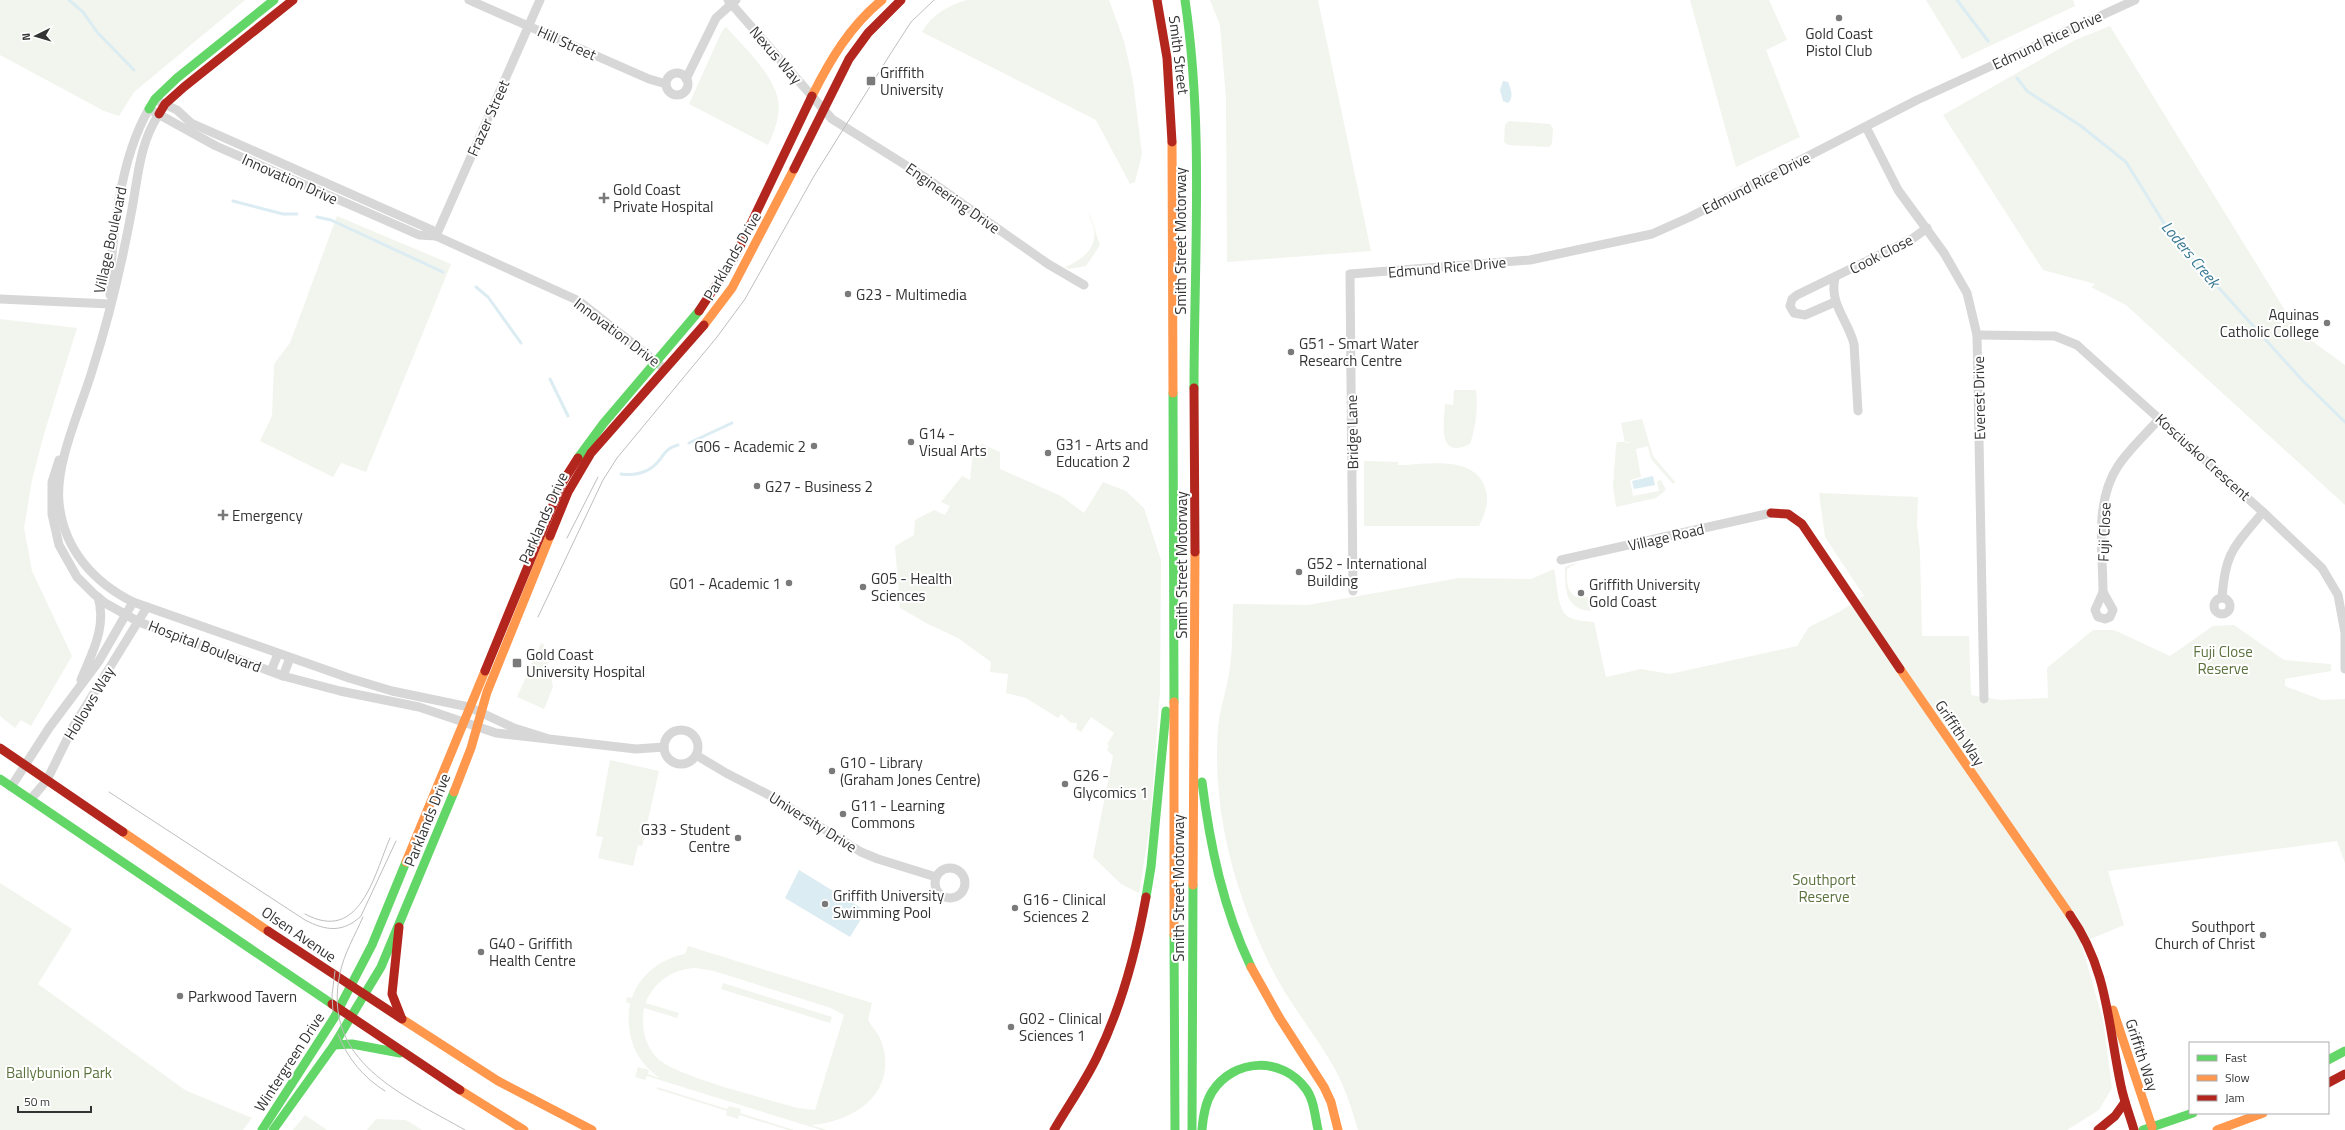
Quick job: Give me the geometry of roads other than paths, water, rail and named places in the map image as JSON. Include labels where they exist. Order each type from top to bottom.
[{"type":"main road","name":"Village Boulevard","points":[[149,109],[155,99],[177,78],[274,0]]},
{"type":"main road","name":"Village Boulevard","points":[[159,114],[165,104],[293,0]]},
{"type":"main road","name":"Parklands Drive","points":[[339,1010],[350,985],[380,927],[562,483],[590,442],[689,322],[729,268],[811,97],[843,41],[860,19],[882,0]]},
{"type":"main road","name":"Parklands Drive","points":[[350,1018],[381,967],[400,926],[458,783],[481,712],[522,600],[568,492],[591,453],[715,312],[740,275],[841,73],[858,46],[901,0]]},
{"type":"main road","name":"Smith Street","points":[[1157,0],[1167,58],[1172,114]]},
{"type":"main road","name":"Smith Street Motorway","points":[[1184,0],[1193,60],[1195,99],[1195,759],[1193,806],[1192,1130]]},
{"type":"main road","name":"Smith Street Motorway","points":[[1172,114],[1175,1130]]},
{"type":"main road","name":"Griffith Way","points":[[1771,514],[1783,512],[1793,515],[1838,576],[1961,760],[2084,935],[2122,1033],[2131,1069],[2150,1129]]},
{"type":"main road","points":[[1054,1130],[1097,1057],[1118,1005],[1139,937],[1151,867],[1165,716],[1173,670]]},
{"type":"main road","name":"Olsen Avenue","points":[[0,748],[25,767],[350,985],[365,993],[498,1081],[592,1130]]},
{"type":"main road","points":[[1195,759],[1202,779],[1210,843],[1230,917],[1267,998],[1326,1092],[1331,1102],[1338,1130]]},
{"type":"main road","points":[[0,779],[350,1018],[378,1034],[404,1054],[524,1130]]},
{"type":"main road","points":[[400,926],[392,994],[401,1017]]},
{"type":"main road","name":"Griffith Way","points":[[2105,992],[2125,1102],[2134,1130]]},
{"type":"main road","name":"Wintergreen Drive","points":[[262,1130],[339,1010]]},
{"type":"main road","name":"Wintergreen Drive","points":[[273,1130],[334,1045],[350,1018]]},
{"type":"main road","points":[[334,1045],[352,1044],[404,1054]]},
{"type":"main road","points":[[2329,1059],[2345,1051]]},
{"type":"main road","points":[[1202,1130],[1207,1102],[1218,1083],[1235,1070],[1254,1064],[1264,1064],[1282,1069],[1300,1081],[1311,1099],[1318,1130]]},
{"type":"main road","points":[[2329,1082],[2345,1074]]},
{"type":"main road","points":[[2098,1130],[2115,1116],[2125,1102]]},
{"type":"main road","points":[[2150,1129],[2189,1114]]},
{"type":"main road","points":[[2220,1129],[2260,1114]]},
{"type":"street","name":"Hill Street","points":[[469,0],[649,79],[666,84]]},
{"type":"street","name":"Frazer Street","points":[[436,236],[540,0]]},
{"type":"street","name":"Edmund Rice Drive","points":[[1350,274],[1530,260],[1652,234],[1690,217],[1917,100],[2135,0]]},
{"type":"street","name":"Nexus Way","points":[[732,1],[823,110]]},
{"type":"street","points":[[686,79],[697,61],[714,21],[732,1]]},
{"type":"street","points":[[675,73],[681,74],[686,79],[687,86],[685,91],[679,95],[669,92],[666,84],[668,77],[675,73]]},
{"type":"street","name":"Innovation Drive","points":[[155,99],[177,110],[191,123],[432,230],[436,236]]},
{"type":"street","name":"Innovation Drive","points":[[149,109],[216,146],[419,235],[436,236],[580,301],[666,369]]},
{"type":"street","name":"Village Boulevard","points":[[110,304],[111,265],[118,209],[132,147],[139,126],[149,109]]},
{"type":"street","name":"Engineering Drive","points":[[823,110],[850,132],[922,176],[1048,264],[1084,285]]},
{"type":"street","name":"Village Boulevard","points":[[110,304],[118,281],[141,158],[149,128],[159,114]]},
{"type":"street","name":"Everest Drive","points":[[1866,127],[1898,190],[1944,253],[1967,293],[1977,335],[1984,699]]},
{"type":"street","name":"Cook Close","points":[[1835,302],[1802,316],[1794,313],[1790,306],[1794,296],[1912,239],[1926,228]]},
{"type":"street","name":"Bridge Lane","points":[[1350,274],[1353,591]]},
{"type":"street","name":"Cook Close","points":[[1834,278],[1833,295],[1835,302],[1852,336],[1854,344],[1858,411]]},
{"type":"street","points":[[0,299],[110,304]]},
{"type":"street","name":"Hospital Boulevard","points":[[110,304],[93,370],[67,448],[60,481],[59,502],[66,530],[76,554],[102,583],[133,602],[278,654],[392,691],[469,707],[481,712]]},
{"type":"street","name":"Kosciusko Crescent","points":[[1977,335],[2046,336],[2071,342],[2086,350],[2322,568],[2338,595],[2345,633],[2345,669]]},
{"type":"street","name":"Fuji Close","points":[[2103,592],[2102,518],[2109,485],[2123,460],[2160,418]]},
{"type":"street","name":"Hospital Boulevard","points":[[67,448],[59,462],[52,482],[52,514],[59,544],[70,567],[77,577],[98,597],[125,615],[139,622],[283,676],[340,691],[419,707],[477,727]]},
{"type":"street","points":[[2222,598],[2224,571],[2228,558],[2235,546],[2263,512]]},
{"type":"street","name":"Village Road","points":[[1561,560],[1771,514]]},
{"type":"street","points":[[76,692],[100,631],[101,611],[98,597]]},
{"type":"street","name":"Hollows Way","points":[[11,787],[76,692],[100,661],[133,602]]},
{"type":"street","name":"Hollows Way","points":[[31,799],[46,780],[73,727],[147,607]]},
{"type":"street","points":[[271,671],[278,654]]},
{"type":"street","points":[[283,676],[290,658]]},
{"type":"street","points":[[481,712],[514,728],[546,738]]},
{"type":"street","points":[[477,727],[496,733],[636,749],[664,747]]},
{"type":"street","points":[[677,731],[688,732],[696,739],[698,750],[696,755],[688,763],[677,764],[668,758],[664,747],[665,742],[672,733],[677,731]]},
{"type":"street","name":"University Drive","points":[[696,755],[726,773],[769,795],[861,852],[878,859],[936,877]]},
{"type":"waterway","points":[[69,0],[83,12],[97,32],[134,70]]},
{"type":"waterway","name":"Loders Creek","points":[[1957,0],[1988,41]]},
{"type":"waterway","name":"Loders Creek","points":[[2017,78],[2027,91],[2081,126],[2126,162],[2172,236],[2303,381],[2345,422]]},
{"type":"waterway","points":[[233,201],[283,214],[297,214]]},
{"type":"waterway","points":[[317,217],[331,220],[443,272]]},
{"type":"waterway","points":[[476,287],[488,297],[521,343]]},
{"type":"waterway","points":[[550,379],[568,416]]},
{"type":"waterway","points":[[689,443],[732,423]]},
{"type":"waterway","points":[[621,474],[630,475],[649,469],[657,463],[668,450],[678,445]]},
{"type":"tram line","points":[[538,617],[603,480],[617,458],[717,337],[745,299],[814,176],[891,53],[911,22],[934,0]]},
{"type":"tram line","points":[[567,538],[598,477]]},
{"type":"tram line","points":[[109,792],[305,920],[327,928],[341,928],[354,922],[361,916],[396,841]]},
{"type":"tram line","points":[[305,914],[324,921],[339,920],[352,913],[362,901],[371,886],[390,838]]},
{"type":"tram line","points":[[363,917],[347,952],[340,973],[337,1004],[343,1030],[355,1052],[372,1071],[393,1088],[416,1103],[465,1130]]},
{"type":"tram line","points":[[333,1012],[332,995],[335,971]]},
{"type":"tram line","points":[[338,1034],[346,1051],[357,1067],[363,1074],[385,1091]]},
{"type":"place","name":"Gold Coast Pistol Club","points":[[1839,18]]},
{"type":"place","name":"Griffith University","points":[[871,81]]},
{"type":"place","name":"Gold Coast Private Hospital","points":[[604,198]]},
{"type":"place","name":"G23 - Multimedia","points":[[848,294]]},
{"type":"place","name":"Aquinas Catholic College","points":[[2327,323]]},
{"type":"place","name":"G51 - Smart Water Research Centre","points":[[1291,352]]},
{"type":"place","name":"G14 - Visual Arts","points":[[911,442]]},
{"type":"place","name":"G06 - Academic 2","points":[[814,446]]},
{"type":"place","name":"G31 - Arts and Education 2","points":[[1048,453]]},
{"type":"place","name":"G27 - Business 2","points":[[757,486]]},
{"type":"place","name":"Emergency","points":[[223,515]]},
{"type":"place","name":"G52 - International Building","points":[[1299,572]]},
{"type":"place","name":"G01 - Academic 1","points":[[789,583]]},
{"type":"place","name":"G05 - Health Sciences","points":[[863,587]]},
{"type":"place","name":"Griffith University Gold Coast","points":[[1581,593]]},
{"type":"place","name":"Gold Coast University Hospital","points":[[517,663]]},
{"type":"place","name":"G10 - Library (Graham Jones Centre)","points":[[832,771]]},
{"type":"place","name":"G26 - Glycomics 1","points":[[1065,784]]},
{"type":"place","name":"G11 - Learning Commons","points":[[843,814]]},
{"type":"place","name":"G33 - Student Centre","points":[[738,838]]},
{"type":"place","name":"Griffith University Swimming Pool","points":[[825,904]]},
{"type":"place","name":"G16 - Clinical Sciences 2","points":[[1015,908]]},
{"type":"place","name":"Southport Church of Christ","points":[[2263,935]]},
{"type":"place","name":"G40 - Griffith Health Centre","points":[[481,952]]},
{"type":"place","name":"Parkwood Tavern","points":[[180,996]]},
{"type":"place","name":"G02 - Clinical Sciences 1","points":[[1011,1027]]},
{"type":"park label","name":"Fuji Close Reserve","points":[[2223,660]]},
{"type":"park label","name":"Southport Reserve","points":[[1824,888]]},
{"type":"park label","name":"Ballybunion Park","points":[[59,1072]]}]
